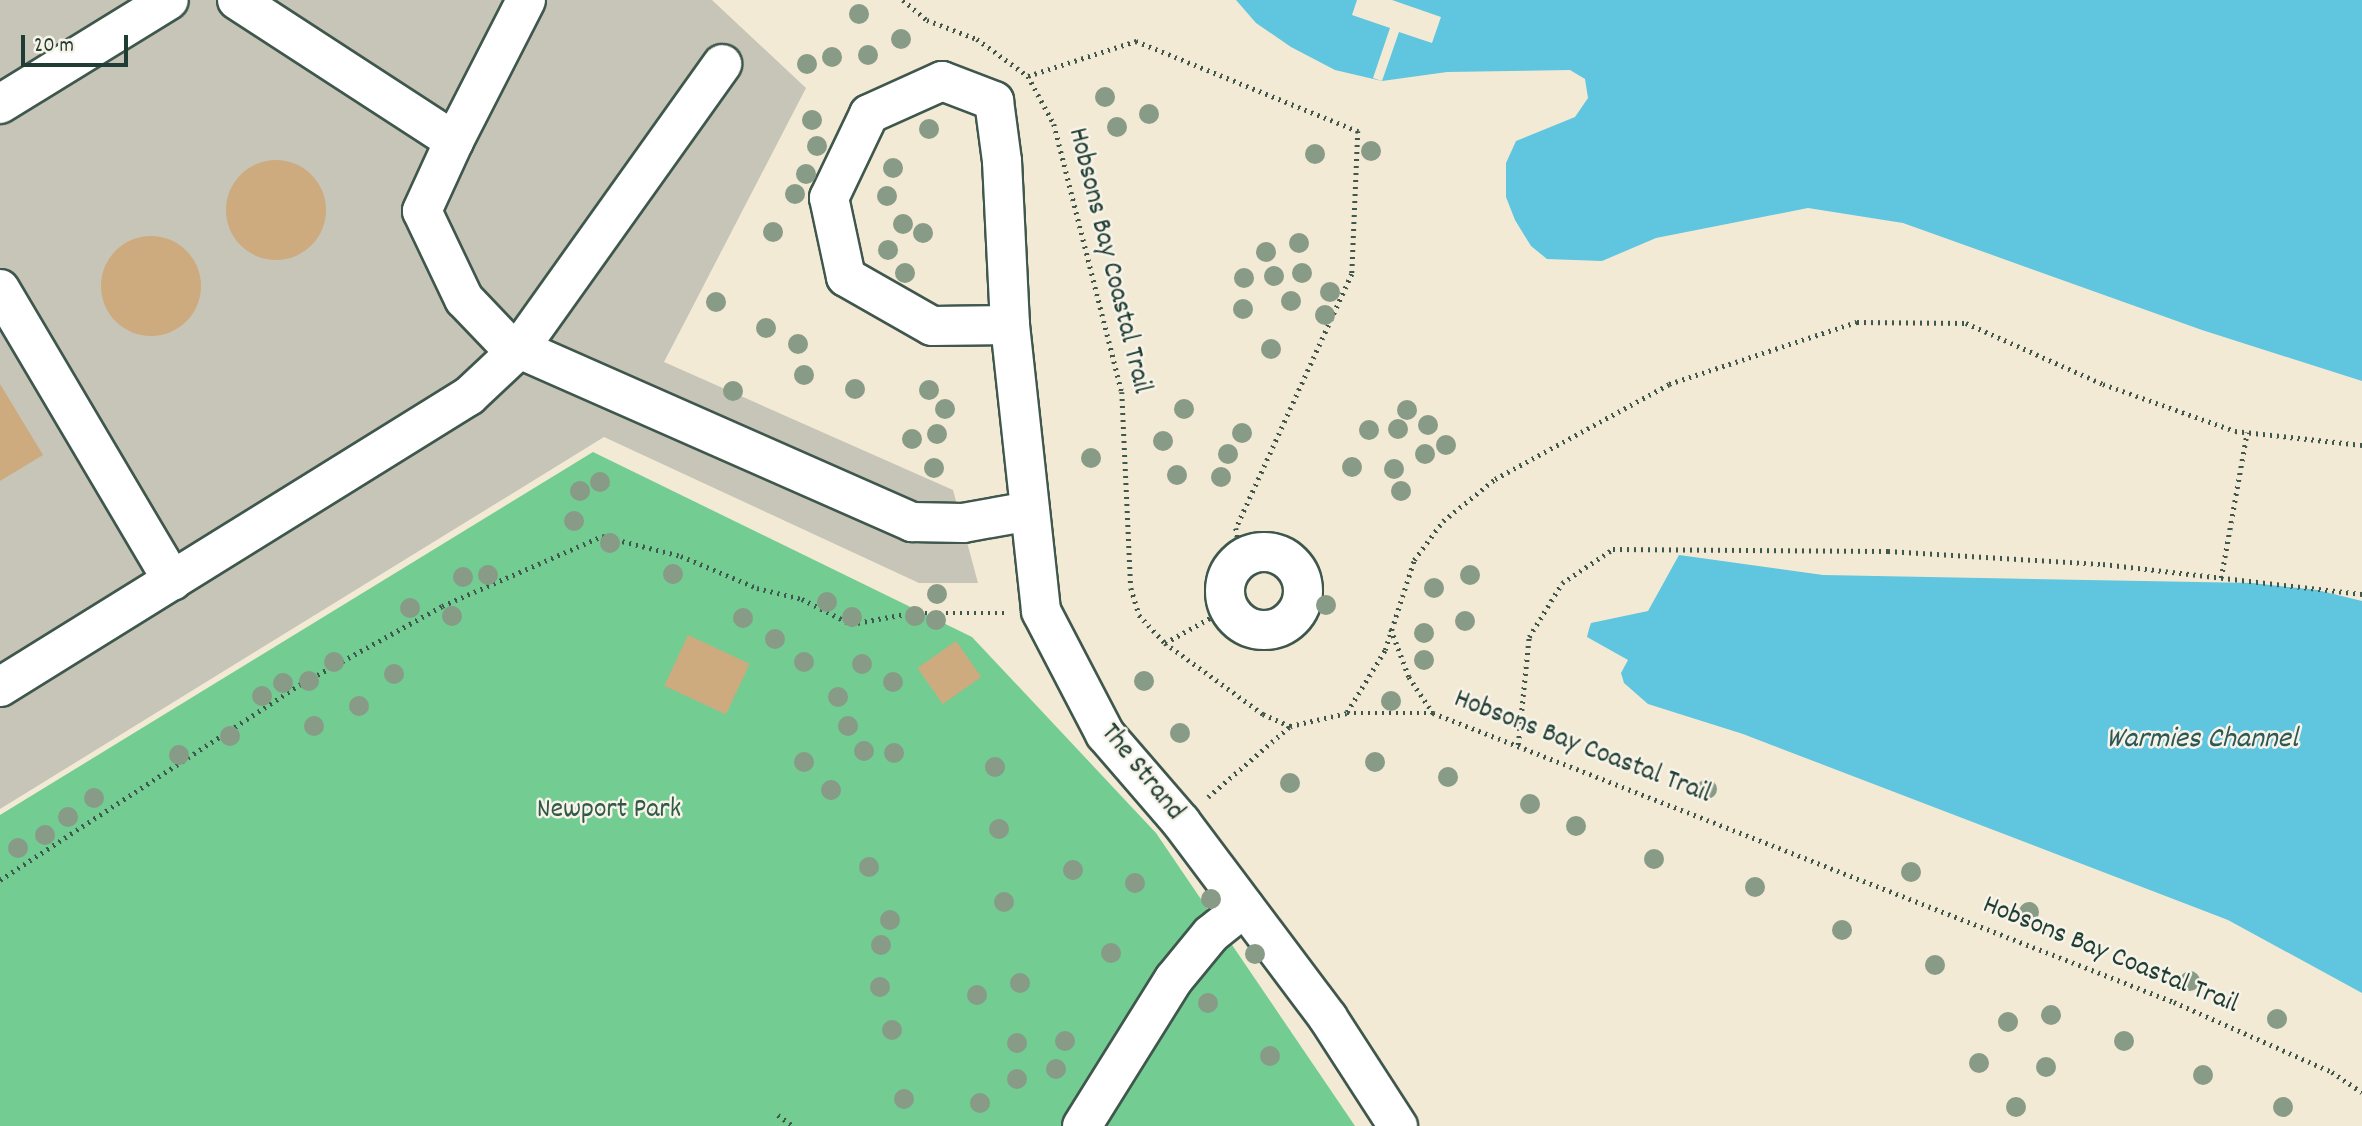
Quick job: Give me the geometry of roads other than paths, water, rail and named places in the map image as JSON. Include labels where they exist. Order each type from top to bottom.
[{"type":"street","points":[[0,104],[169,0]]},
{"type":"street","points":[[237,0],[454,141]]},
{"type":"street","points":[[526,0],[454,141],[422,212],[464,299],[506,343],[912,522],[963,523],[1030,511]]},
{"type":"street","points":[[2,683],[469,396],[519,349],[722,64]]},
{"type":"street","name":"The Strand","points":[[1010,326],[932,326],[846,277],[829,198],[869,114],[942,81],[994,101],[1002,161],[1010,326],[1041,611],[1105,734],[1181,822],[1328,1018],[1398,1126]]},
{"type":"street","points":[[0,289],[173,580]]},
{"type":"street","points":[[1264,551],[1287,559],[1301,579],[1301,603],[1286,623],[1261,630],[1247,627],[1228,608],[1226,581],[1241,559],[1264,551]]},
{"type":"street","points":[[1082,1126],[1174,979],[1211,934],[1245,907]]},
{"type":"water","points":[[1236,0],[2362,0],[2362,381],[2202,330],[1903,223],[1808,208],[1656,238],[1602,261],[1547,259],[1531,246],[1515,220],[1506,197],[1506,163],[1516,141],[1575,117],[1588,98],[1585,79],[1570,70],[1447,72],[1382,81],[1335,70],[1291,47],[1256,23]]},
{"type":"water","name":"Warmies Channel","points":[[1679,555],[1823,575],[2252,583],[2317,590],[2362,601],[2362,993],[2228,920],[1743,734],[1648,704],[1624,683],[1621,673],[1628,660],[1587,637],[1591,623],[1648,611]]},
{"type":"park label","name":"Newport Park","points":[[609,811]]}]
